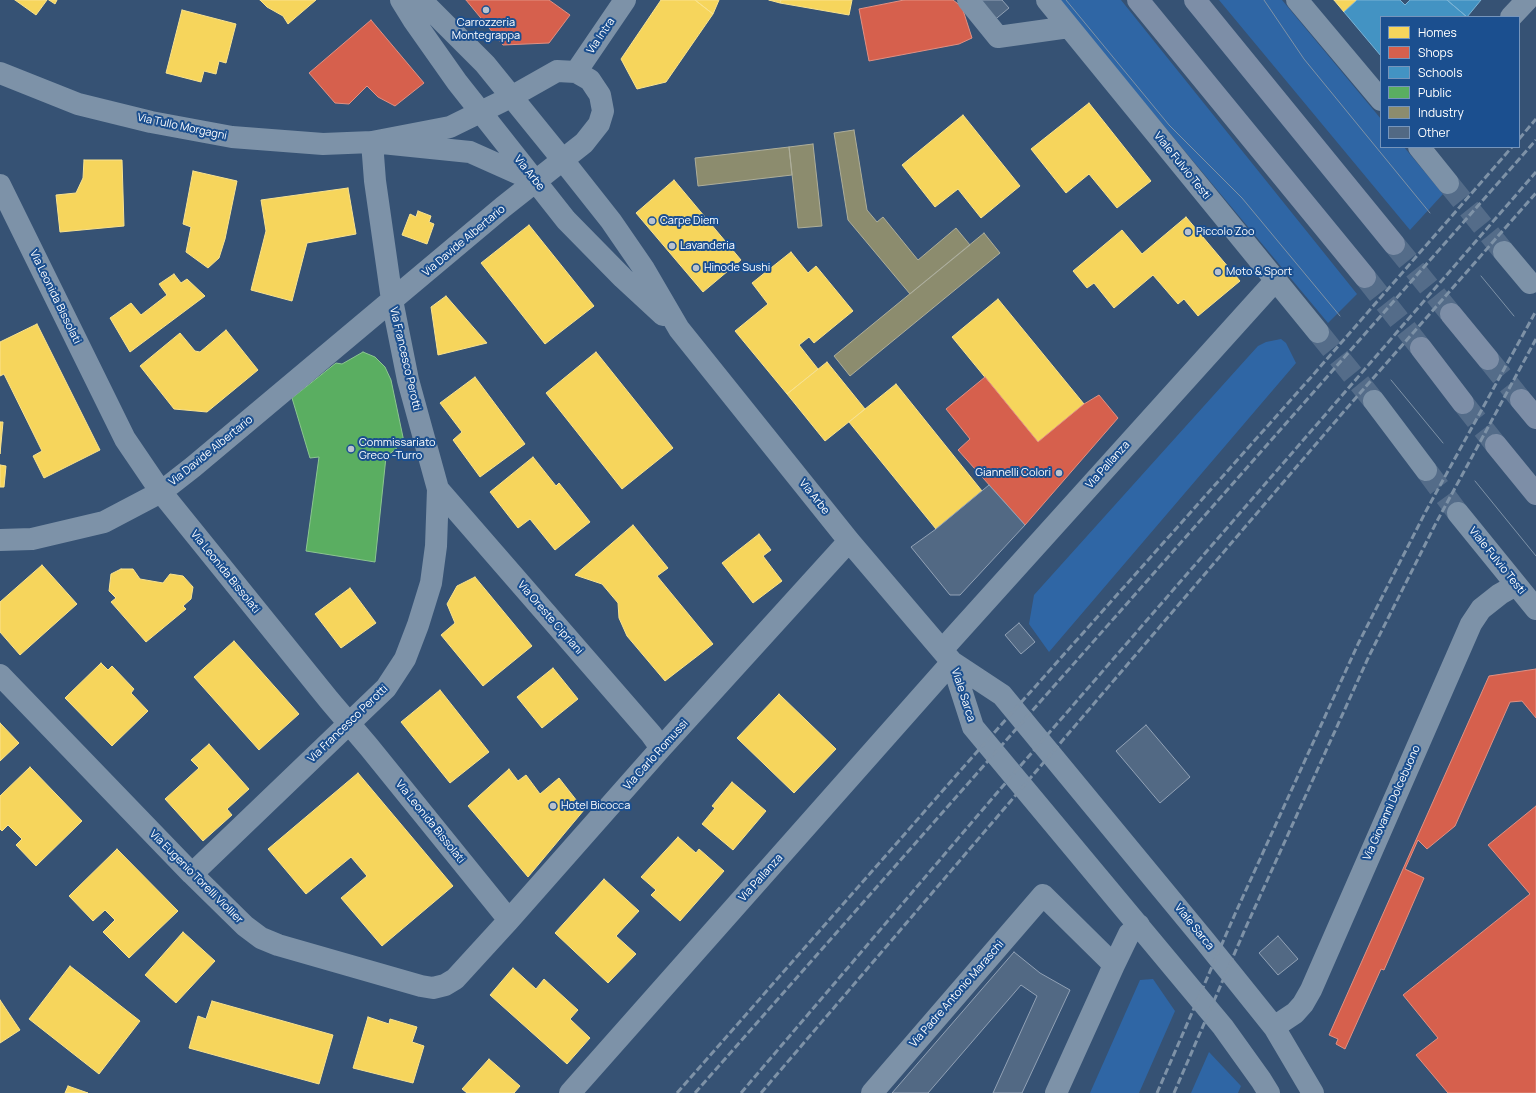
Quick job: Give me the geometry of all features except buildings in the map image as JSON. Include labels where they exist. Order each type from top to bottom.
[{"type":"main road","points":[[1138,0],[1365,277]]},
{"type":"main road","points":[[1195,0],[1394,244]]},
{"type":"main road","points":[[1450,314],[1488,359]]},
{"type":"main road","points":[[1421,348],[1463,403]]},
{"type":"main road","points":[[1521,400],[1536,418]]},
{"type":"main road","points":[[1496,445],[1536,494]]},
{"type":"street","name":"Via Arbe","points":[[401,0],[440,59],[566,220],[623,278],[679,329]]},
{"type":"street","name":"Via Arbe","points":[[421,0],[484,64],[562,159],[611,221],[644,269],[679,329],[849,541],[947,656]]},
{"type":"street","name":"Via Intra","points":[[576,72],[625,0]]},
{"type":"street","points":[[968,0],[998,36],[1069,27]]},
{"type":"street","name":"Viale Fulvio Testi","points":[[1047,0],[1318,332]]},
{"type":"street","points":[[1297,0],[1380,99]]},
{"type":"street","points":[[1513,16],[1527,0]]},
{"type":"street","name":"Via Tullo Morgagni","points":[[372,142],[450,127],[557,71],[576,72]]},
{"type":"street","name":"Via Davide Albertario","points":[[0,540],[32,539],[104,522],[161,492],[193,467],[562,159],[584,143],[599,124],[603,111],[600,95],[590,80],[576,72]]},
{"type":"street","name":"Via Tullo Morgagni","points":[[0,73],[78,104],[151,122],[232,138],[323,144],[372,142],[470,152],[536,181]]},
{"type":"street","points":[[372,142],[375,182],[392,300]]},
{"type":"street","points":[[1420,148],[1448,183]]},
{"type":"street","name":"Via Leonida Bissolati","points":[[0,185],[125,439],[161,492],[509,920]]},
{"type":"street","points":[[1504,252],[1530,283]]},
{"type":"street","name":"Via Pallanza","points":[[570,1093],[947,656],[1275,281]]},
{"type":"street","name":"Via Francesco Perotti","points":[[192,874],[386,688],[405,659],[418,624],[431,583],[436,546],[438,489],[408,380],[392,300]]},
{"type":"street","points":[[1374,401],[1426,470]]},
{"type":"street","name":"Via Oreste Cipriani","points":[[438,489],[651,734],[661,748]]},
{"type":"street","name":"Viale Fulvio Testi","points":[[1458,513],[1536,609]]},
{"type":"street","name":"Via Carlo Romussi","points":[[445,985],[454,979],[509,920],[661,748],[849,541]]},
{"type":"street","name":"Via Giovanni Dolcebuono","points":[[1274,1027],[1295,1013],[1303,1004],[1311,990],[1471,624],[1481,609],[1500,594],[1516,585]]},
{"type":"street","name":"Viale Sarca","points":[[947,656],[973,727],[1223,1027],[1269,1093]]},
{"type":"street","name":"Viale Sarca","points":[[947,656],[1002,695],[1274,1027],[1313,1093]]},
{"type":"street","name":"Via Eugenio Torelli Viollier","points":[[0,676],[192,874],[245,926],[261,938],[278,945],[421,986],[433,988],[445,985]]},
{"type":"street","name":"Via Padre Antonio Maraschi","points":[[872,1093],[1042,895],[1114,965]]},
{"type":"street","points":[[1056,1093],[1129,934],[1139,925]]},
{"type":"shaded area","points":[[1059,0],[1121,0],[1357,294],[1328,323]]},
{"type":"shaded area","points":[[1219,0],[1282,0],[1380,118],[1380,148],[1405,148],[1443,194],[1410,230]]},
{"type":"shaded area","points":[[1281,339],[1286,343],[1296,363],[1049,652],[1029,624],[1034,595],[1258,346],[1266,342]]},
{"type":"shaded area","points":[[1153,979],[1175,1011],[1139,1093],[1090,1093],[1140,980]]},
{"type":"shaded area","points":[[1209,1052],[1241,1086],[1238,1093],[1191,1093]]},
{"type":"tunnel","points":[[1448,183],[1504,252]]},
{"type":"tunnel","points":[[1394,244],[1451,314]]},
{"type":"tunnel","points":[[1365,277],[1421,348]]},
{"type":"tunnel","points":[[1318,332],[1374,401]]},
{"type":"tunnel","points":[[1488,359],[1521,400]]},
{"type":"tunnel","points":[[1463,403],[1496,445]]},
{"type":"tunnel","points":[[1426,470],[1458,513]]},
{"type":"tram line","points":[[1066,0],[1169,125],[1242,198],[1340,316]]},
{"type":"tram line","points":[[1264,0],[1304,59],[1430,213]]},
{"type":"tram line","points":[[1481,276],[1514,316]]},
{"type":"tram line","points":[[1391,380],[1443,443]]},
{"type":"tram line","points":[[1475,481],[1536,556]]},
{"type":"railway","points":[[1520,138],[1536,119]]},
{"type":"railway","points":[[695,1093],[1536,140]]},
{"type":"railway","points":[[677,1093],[968,762],[1313,375],[1511,148]]},
{"type":"railway","points":[[741,1093],[996,794],[1536,172]]},
{"type":"railway","points":[[761,1093],[1340,416],[1536,193]]},
{"type":"railway","points":[[1157,1093],[1235,914],[1358,644],[1426,511],[1536,311]]},
{"type":"railway","points":[[1174,1093],[1246,927],[1369,656],[1436,523],[1536,339]]},
{"type":"place","name":"Carrozzeria Montegrappa","points":[[486,10]]},
{"type":"place","name":"Carpe Diem","points":[[652,221]]},
{"type":"place","name":"Piccolo Zoo","points":[[1188,232]]},
{"type":"place","name":"Lavanderia","points":[[672,246]]},
{"type":"place","name":"Hinode Sushi","points":[[696,268]]},
{"type":"place","name":"Moto & Sport","points":[[1218,272]]},
{"type":"place","name":"Commissariato Greco -Turro","points":[[351,449]]},
{"type":"place","name":"Giannelli Colori","points":[[1059,473]]},
{"type":"place","name":"Hotel Bicocca","points":[[553,806]]}]
